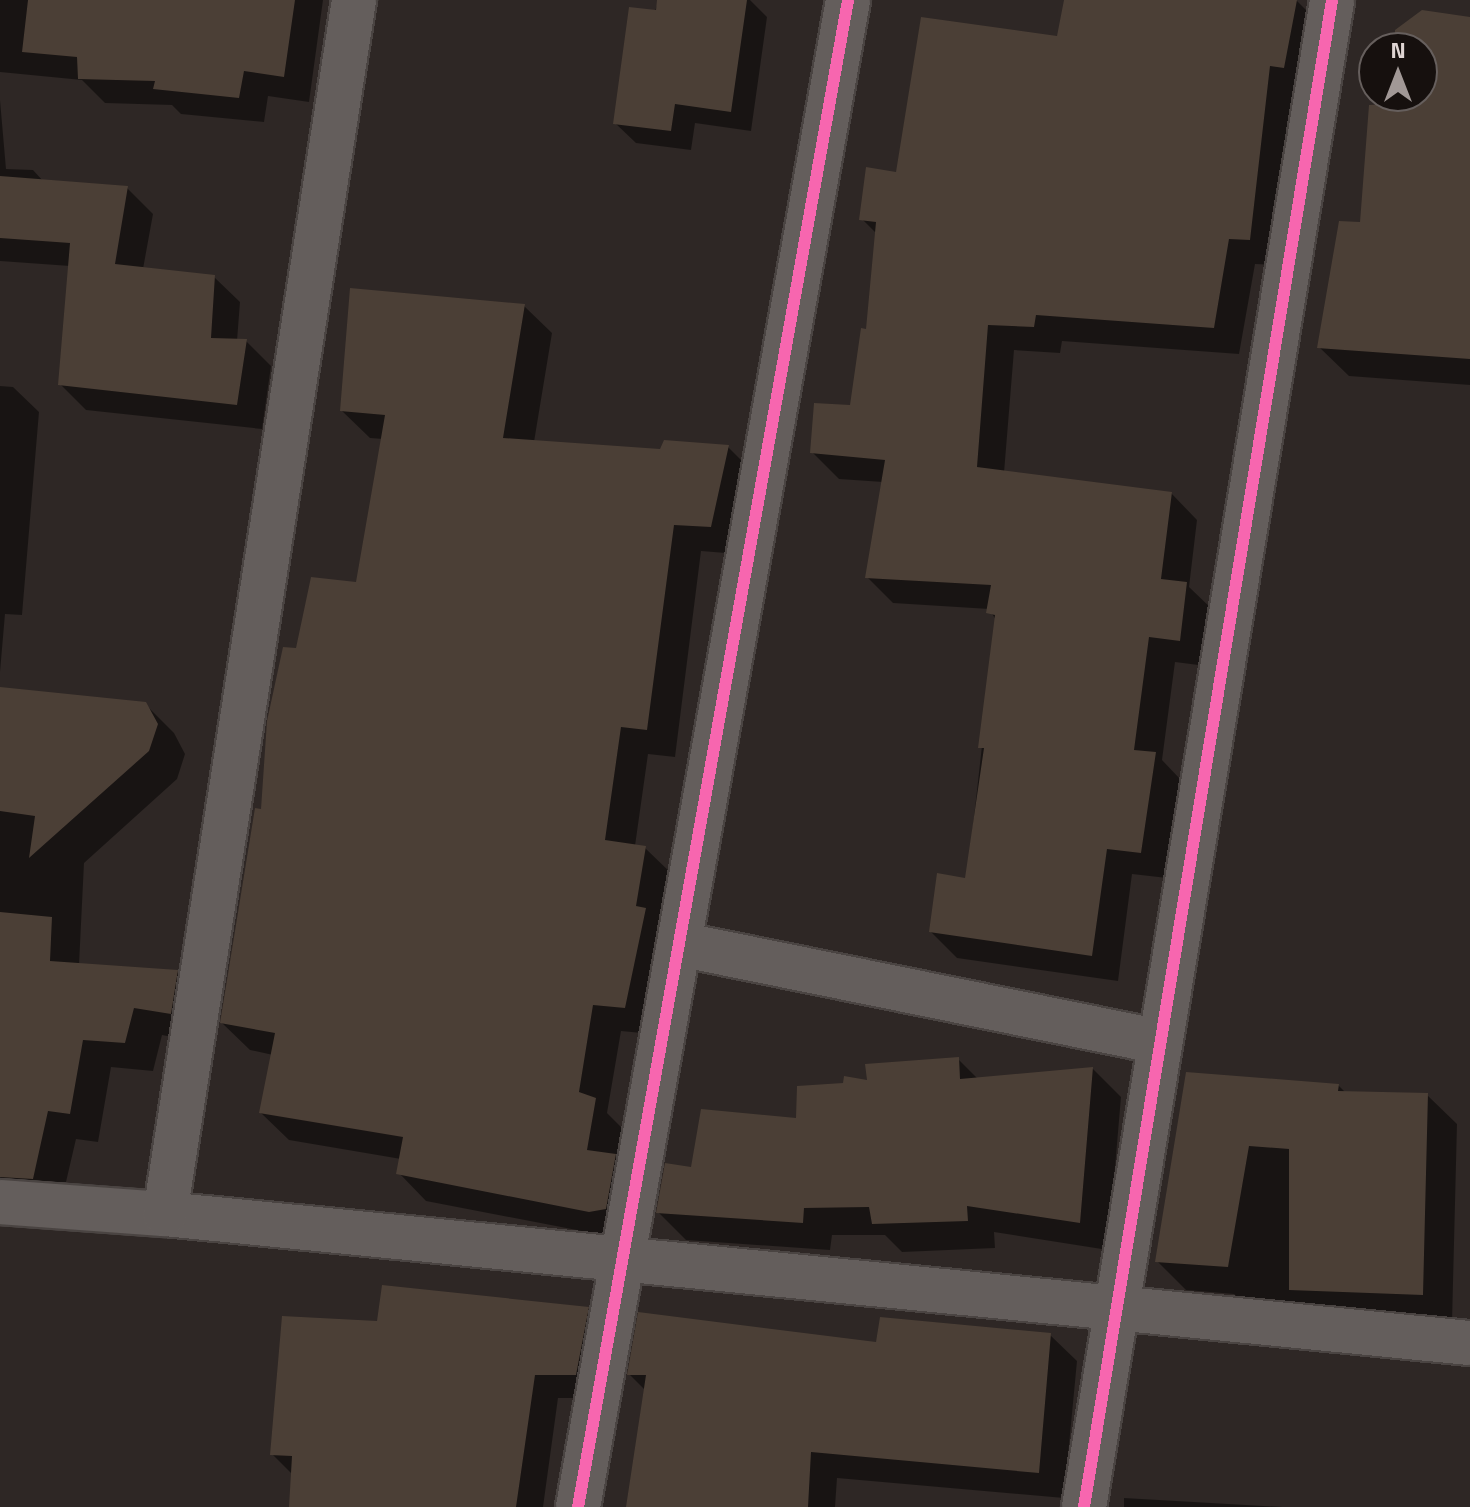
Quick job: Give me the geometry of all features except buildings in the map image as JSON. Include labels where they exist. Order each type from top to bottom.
[{"type":"street","points":[[165,1214],[354,0]]},
{"type":"street","points":[[578,1507],[848,0]]},
{"type":"street","points":[[1084,1507],[1332,0]]},
{"type":"street","points":[[679,944],[1160,1042]]},
{"type":"street","points":[[0,1202],[165,1214],[622,1262],[1470,1343]]},
{"type":"cycle path","points":[[578,1507],[848,0]]},
{"type":"cycle path","points":[[1084,1507],[1332,0]]}]
